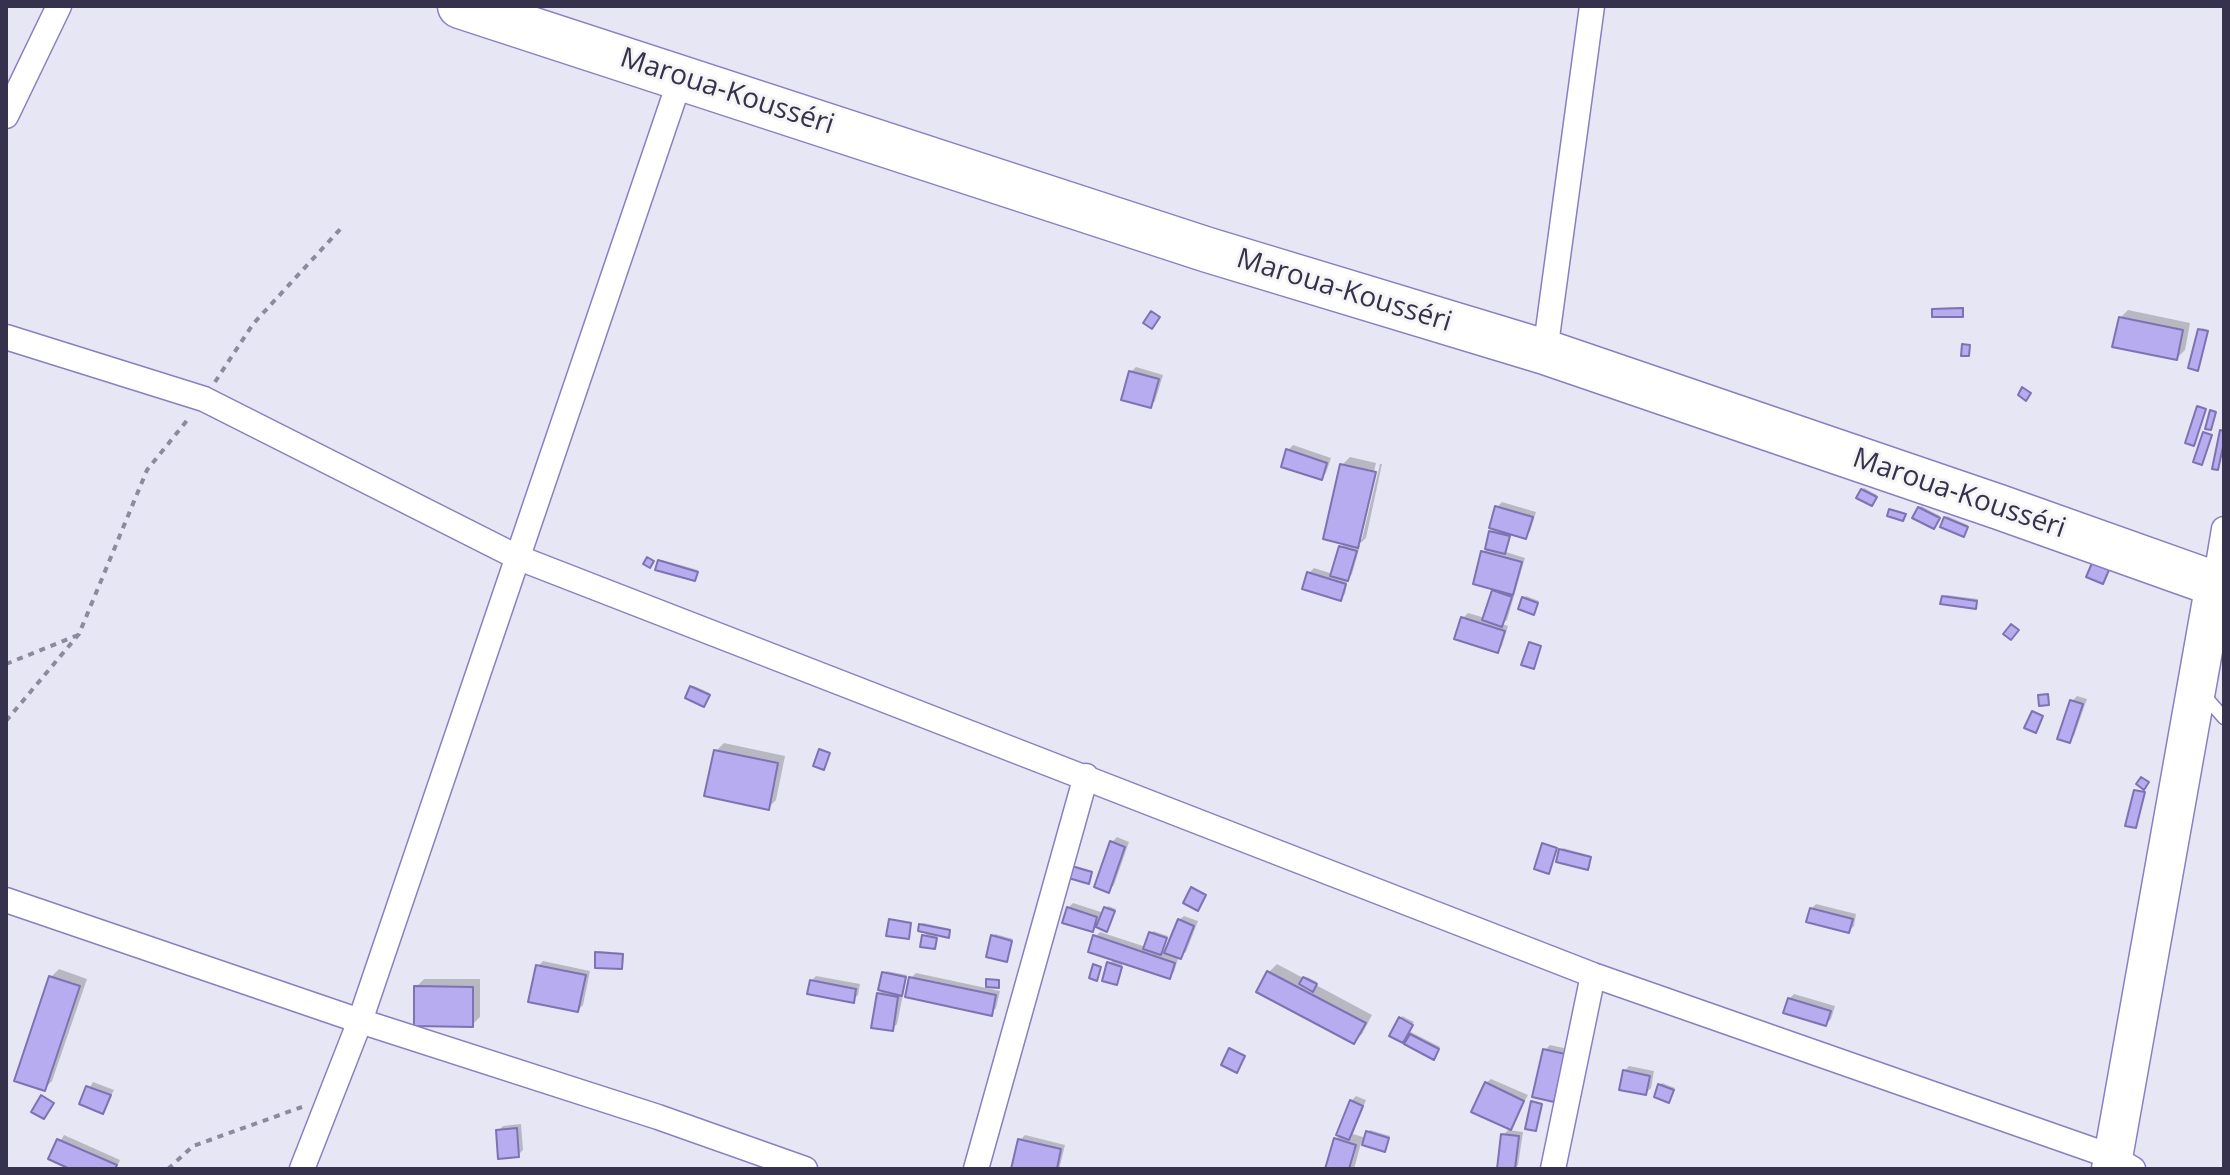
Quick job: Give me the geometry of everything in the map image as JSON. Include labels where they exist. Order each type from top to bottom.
[{"type":"highway","name":"Maroua-Kousséri","points":[[460,6],[1208,250],[1545,352],[2220,585]]},
{"type":"main road","points":[[2119,1165],[2196,685],[2220,585]]},
{"type":"street","points":[[6,116],[59,6]]},
{"type":"street","points":[[1545,352],[1592,6]]},
{"type":"street","points":[[302,1169],[360,1021],[681,77]]},
{"type":"street","points":[[6,337],[204,399],[519,558],[1593,975],[2119,1165]]},
{"type":"street","points":[[2220,585],[2224,529]]},
{"type":"street","points":[[976,1169],[1086,776]]},
{"type":"street","points":[[6,900],[805,1169]]},
{"type":"street","points":[[1553,1169],[1593,975]]},
{"type":"lane","points":[[2196,685],[2224,718]]},
{"type":"path","points":[[6,721],[79,634],[147,470],[204,399],[253,324],[344,225]]},
{"type":"path","points":[[6,664],[79,634]]},
{"type":"path","points":[[168,1169],[193,1146],[330,1097]]},
{"type":"building","points":[[1963,308],[1963,317],[1932,317],[1932,309]]},
{"type":"building","points":[[1151,311],[1160,317],[1152,329],[1143,323]]},
{"type":"building","points":[[2119,317],[2183,330],[2177,360],[2112,347]]},
{"type":"building","points":[[2198,329],[2208,331],[2198,371],[2188,368]]},
{"type":"building","points":[[1962,344],[1970,345],[1969,356],[1961,356]]},
{"type":"building","points":[[1129,371],[1159,379],[1151,408],[1121,400]]},
{"type":"building","points":[[2022,387],[2031,393],[2026,401],[2018,395]]},
{"type":"building","points":[[2197,406],[2206,409],[2194,446],[2185,443]]},
{"type":"building","points":[[2210,410],[2216,412],[2211,430],[2205,429]]},
{"type":"building","points":[[2220,430],[2224,431],[2224,442],[2218,470],[2212,469]]},
{"type":"building","points":[[2203,432],[2212,435],[2202,465],[2193,462]]},
{"type":"building","points":[[1286,449],[1327,463],[1322,480],[1281,467]]},
{"type":"building","points":[[1340,464],[1376,472],[1358,548],[1323,539]]},
{"type":"building","points":[[1861,489],[1877,497],[1872,506],[1856,498]]},
{"type":"building","points":[[1495,506],[1533,517],[1526,539],[1489,528]]},
{"type":"building","points":[[1918,507],[1940,518],[1934,529],[1912,518]]},
{"type":"building","points":[[1889,509],[1906,514],[1903,521],[1887,516]]},
{"type":"building","points":[[1944,517],[1968,527],[1964,537],[1940,527]]},
{"type":"building","points":[[1489,531],[1510,536],[1505,554],[1485,549]]},
{"type":"building","points":[[1339,546],[1357,551],[1348,581],[1330,576]]},
{"type":"building","points":[[1481,551],[1522,562],[1513,595],[1473,584]]},
{"type":"building","points":[[647,557],[654,561],[650,568],[643,564]]},
{"type":"building","points":[[658,560],[698,572],[695,581],[655,570]]},
{"type":"building","points":[[2092,563],[2109,570],[2103,584],[2086,577]]},
{"type":"building","points":[[1307,572],[1346,584],[1341,601],[1302,589]]},
{"type":"building","points":[[1492,590],[1512,597],[1502,627],[1482,620]]},
{"type":"building","points":[[1942,596],[1977,601],[1976,609],[1940,604]]},
{"type":"building","points":[[1522,597],[1538,603],[1534,615],[1518,609]]},
{"type":"building","points":[[1461,617],[1505,631],[1498,653],[1454,639]]},
{"type":"building","points":[[2011,624],[2019,630],[2011,640],[2003,634]]},
{"type":"building","points":[[1529,642],[1541,646],[1534,669],[1521,665]]},
{"type":"building","points":[[690,686],[710,695],[704,707],[685,698]]},
{"type":"building","points":[[2048,694],[2049,705],[2039,706],[2038,695]]},
{"type":"building","points":[[2070,700],[2083,704],[2070,743],[2057,739]]},
{"type":"building","points":[[2032,711],[2043,716],[2036,733],[2024,728]]},
{"type":"building","points":[[819,749],[830,753],[824,770],[813,766]]},
{"type":"building","points":[[714,750],[778,763],[769,810],[704,796]]},
{"type":"building","points":[[2141,777],[2149,782],[2144,790],[2136,784]]},
{"type":"building","points":[[2134,790],[2145,792],[2136,828],[2125,826]]},
{"type":"building","points":[[1110,841],[1125,847],[1109,893],[1094,887]]},
{"type":"building","points":[[1542,843],[1557,848],[1549,874],[1534,869]]},
{"type":"building","points":[[1559,849],[1591,857],[1588,870],[1556,862]]},
{"type":"building","points":[[1068,865],[1092,872],[1089,884],[1065,877]]},
{"type":"building","points":[[1191,887],[1206,895],[1198,911],[1183,903]]},
{"type":"building","points":[[1067,907],[1097,917],[1093,932],[1062,923]]},
{"type":"building","points":[[1104,907],[1115,911],[1107,932],[1096,927]]},
{"type":"building","points":[[1810,908],[1853,919],[1849,933],[1806,922]]},
{"type":"building","points":[[889,919],[911,923],[909,939],[886,936]]},
{"type":"building","points":[[1178,919],[1194,926],[1181,959],[1164,953]]},
{"type":"building","points":[[919,924],[950,930],[949,938],[918,931]]},
{"type":"building","points":[[1149,932],[1167,938],[1161,955],[1143,949]]},
{"type":"building","points":[[922,935],[937,938],[935,949],[920,947]]},
{"type":"building","points":[[991,935],[1012,941],[1007,962],[986,957]]},
{"type":"building","points":[[1093,935],[1175,963],[1170,979],[1088,952]]},
{"type":"building","points":[[595,952],[623,954],[622,969],[595,968]]},
{"type":"building","points":[[1107,962],[1122,967],[1117,985],[1102,981]]},
{"type":"building","points":[[1093,964],[1101,967],[1097,981],[1089,978]]},
{"type":"building","points":[[536,965],[586,975],[578,1012],[528,1002]]},
{"type":"building","points":[[1267,971],[1366,1023],[1354,1044],[1256,992]]},
{"type":"building","points":[[882,972],[906,977],[902,996],[878,990]]},
{"type":"building","points":[[49,976],[80,986],[45,1091],[14,1081]]},
{"type":"building","points":[[909,977],[996,995],[992,1016],[905,997]]},
{"type":"building","points":[[1303,977],[1317,984],[1313,992],[1299,984]]},
{"type":"building","points":[[986,979],[999,980],[999,988],[986,987]]},
{"type":"building","points":[[810,980],[856,989],[854,1003],[807,994]]},
{"type":"building","points":[[414,986],[473,987],[473,1027],[414,1026]]},
{"type":"building","points":[[877,993],[898,997],[893,1031],[871,1028]]},
{"type":"building","points":[[1788,998],[1831,1011],[1826,1026],[1783,1013]]},
{"type":"building","points":[[1399,1017],[1413,1025],[1403,1043],[1389,1036]]},
{"type":"building","points":[[1410,1034],[1439,1049],[1434,1060],[1404,1044]]},
{"type":"building","points":[[1229,1048],[1245,1056],[1237,1073],[1221,1065]]},
{"type":"building","points":[[1543,1049],[1565,1054],[1554,1102],[1532,1097]]},
{"type":"building","points":[[1623,1070],[1650,1076],[1646,1095],[1619,1090]]},
{"type":"building","points":[[1485,1082],[1524,1101],[1511,1130],[1471,1112]]},
{"type":"building","points":[[1658,1084],[1674,1090],[1669,1103],[1654,1097]]},
{"type":"building","points":[[86,1086],[111,1095],[103,1114],[79,1104]]},
{"type":"building","points":[[41,1095],[54,1103],[44,1119],[31,1112]]},
{"type":"building","points":[[1350,1100],[1363,1106],[1349,1140],[1336,1135]]},
{"type":"building","points":[[1531,1101],[1542,1104],[1536,1131],[1525,1129]]},
{"type":"building","points":[[517,1128],[519,1157],[498,1159],[496,1130]]},
{"type":"building","points":[[1366,1131],[1389,1138],[1385,1152],[1362,1145]]},
{"type":"building","points":[[1501,1134],[1519,1136],[1515,1169],[1497,1169]]},
{"type":"building","points":[[1334,1138],[1356,1145],[1349,1169],[1325,1169]]},
{"type":"building","points":[[57,1139],[117,1165],[115,1169],[70,1169],[48,1159]]},
{"type":"building","points":[[1018,1139],[1061,1149],[1057,1169],[1011,1169]]}]
